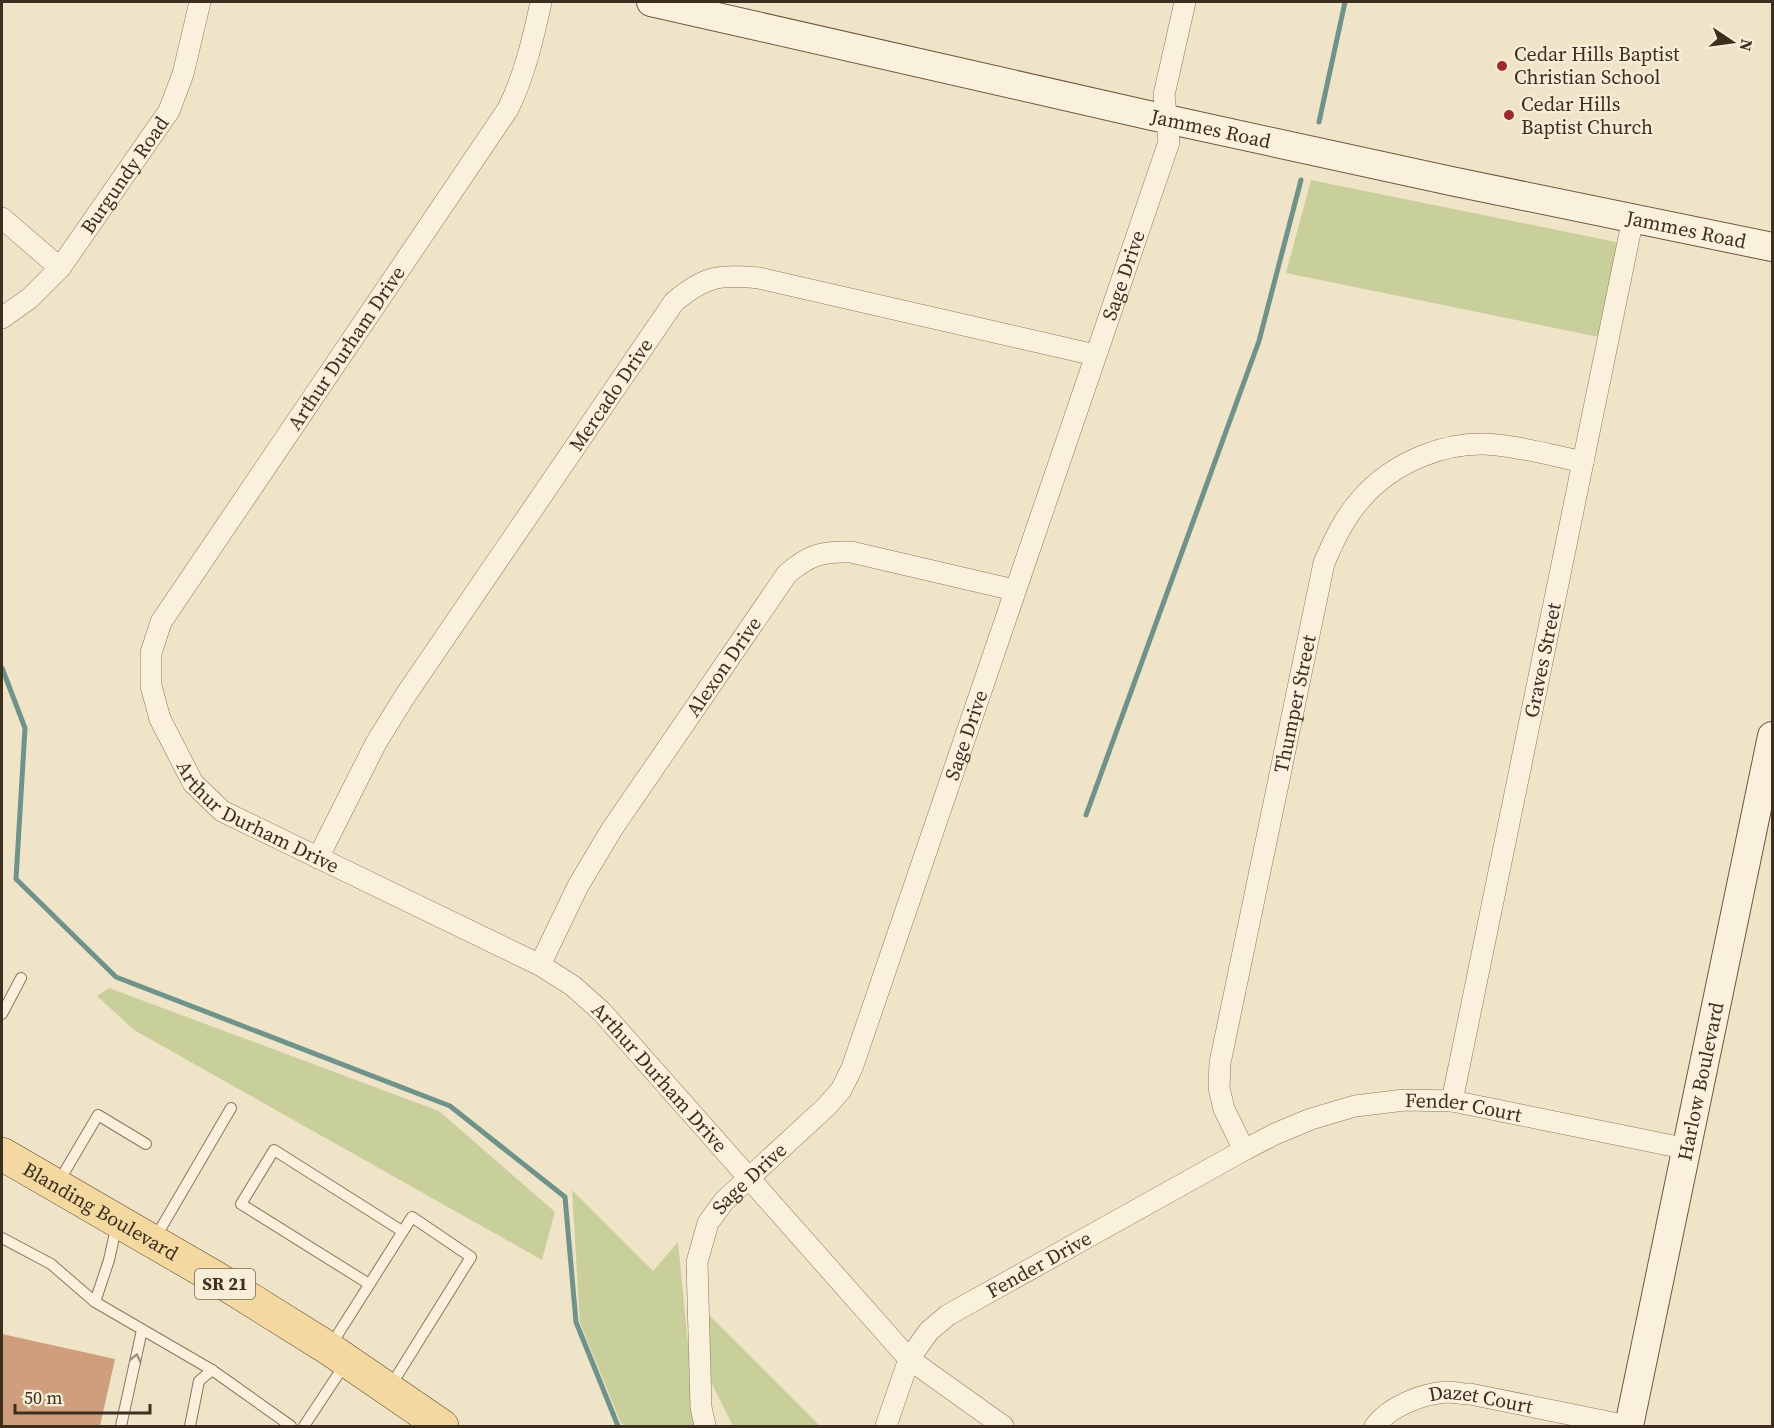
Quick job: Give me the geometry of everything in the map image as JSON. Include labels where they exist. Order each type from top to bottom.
[{"type":"main road","name":"Blanding Boulevard","points":[[2,1154],[154,1241],[338,1355],[441,1426]]},
{"type":"street","name":"Burgundy Road","points":[[2,318],[30,298],[60,268],[169,111],[183,74],[200,2]]},
{"type":"street","name":"Arthur Durham Drive","points":[[541,2],[527,63],[508,109],[161,622],[151,653],[152,686],[160,719],[193,783],[222,812],[540,965],[573,986],[603,1012],[909,1359],[1003,1426]]},
{"type":"street","name":"Jammes Road","points":[[651,2],[1166,119],[1773,247]]},
{"type":"street","name":"Sage Drive","points":[[705,1426],[701,1407],[696,1262],[708,1223],[724,1201],[827,1106],[841,1090],[852,1068],[1169,142],[1164,95],[1185,2]]},
{"type":"street","points":[[2,218],[60,268]]},
{"type":"street","name":"Graves Street","points":[[1452,1101],[1634,218]]},
{"type":"street","name":"Mercado Drive","points":[[318,858],[376,743],[405,696],[674,302],[692,287],[710,278],[734,275],[759,278],[1095,355]]},
{"type":"street","name":"Thumper Street","points":[[1244,1150],[1224,1109],[1219,1088],[1221,1063],[1324,562],[1339,529],[1361,498],[1386,476],[1414,460],[1442,449],[1496,444],[1583,462]]},
{"type":"street","name":"Alexon Drive","points":[[540,965],[579,886],[612,829],[787,574],[802,561],[831,551],[851,552],[1014,590]]},
{"type":"street","name":"Harlow Boulevard","points":[[1628,1426],[1773,736]]},
{"type":"street","name":"Fender Court","points":[[1244,1150],[1311,1119],[1355,1106],[1405,1100],[1452,1101],[1688,1149]]},
{"type":"street","name":"Fender Drive","points":[[886,1426],[909,1359],[929,1331],[948,1315],[1244,1150]]},
{"type":"street","name":"Dazet Court","points":[[1375,1426],[1398,1407],[1418,1398],[1447,1392],[1470,1394],[1628,1426]]},
{"type":"lane","points":[[2,1014],[21,978]]},
{"type":"lane","points":[[154,1241],[231,1108]]},
{"type":"lane","points":[[57,1185],[98,1115],[146,1144]]},
{"type":"lane","points":[[369,1284],[241,1204],[274,1150],[402,1231]]},
{"type":"lane","points":[[304,1426],[369,1284],[411,1216],[471,1257],[388,1390]]},
{"type":"lane","points":[[95,1302],[109,1260],[118,1220]]},
{"type":"lane","points":[[2,1238],[51,1264],[95,1302],[212,1370],[291,1426]]},
{"type":"lane","points":[[121,1426],[142,1330]]},
{"type":"lane","points":[[190,1426],[200,1381],[212,1370]]},
{"type":"green space","points":[[1311,180],[1616,242],[1618,248],[1599,337],[1286,273]]},
{"type":"green space","points":[[109,988],[439,1111],[555,1212],[542,1260],[134,1030],[97,996]]},
{"type":"green space","points":[[572,1190],[653,1271],[678,1242],[696,1426],[626,1426],[621,1423],[580,1323]]},
{"type":"green space","points":[[705,1311],[820,1426],[733,1426],[710,1380]]},
{"type":"building","points":[[2,1334],[115,1359],[100,1426],[2,1426]]},
{"type":"waterway","points":[[1319,122],[1345,2]]},
{"type":"waterway","points":[[1086,815],[1259,341],[1301,180]]},
{"type":"waterway","points":[[2,668],[25,728],[16,879],[116,977],[450,1106],[565,1197],[576,1322],[618,1426]]},
{"type":"place","name":"Cedar Hills Baptist Christian School","points":[[1502,66]]},
{"type":"place","name":"Cedar Hills Baptist Church","points":[[1509,115]]}]
